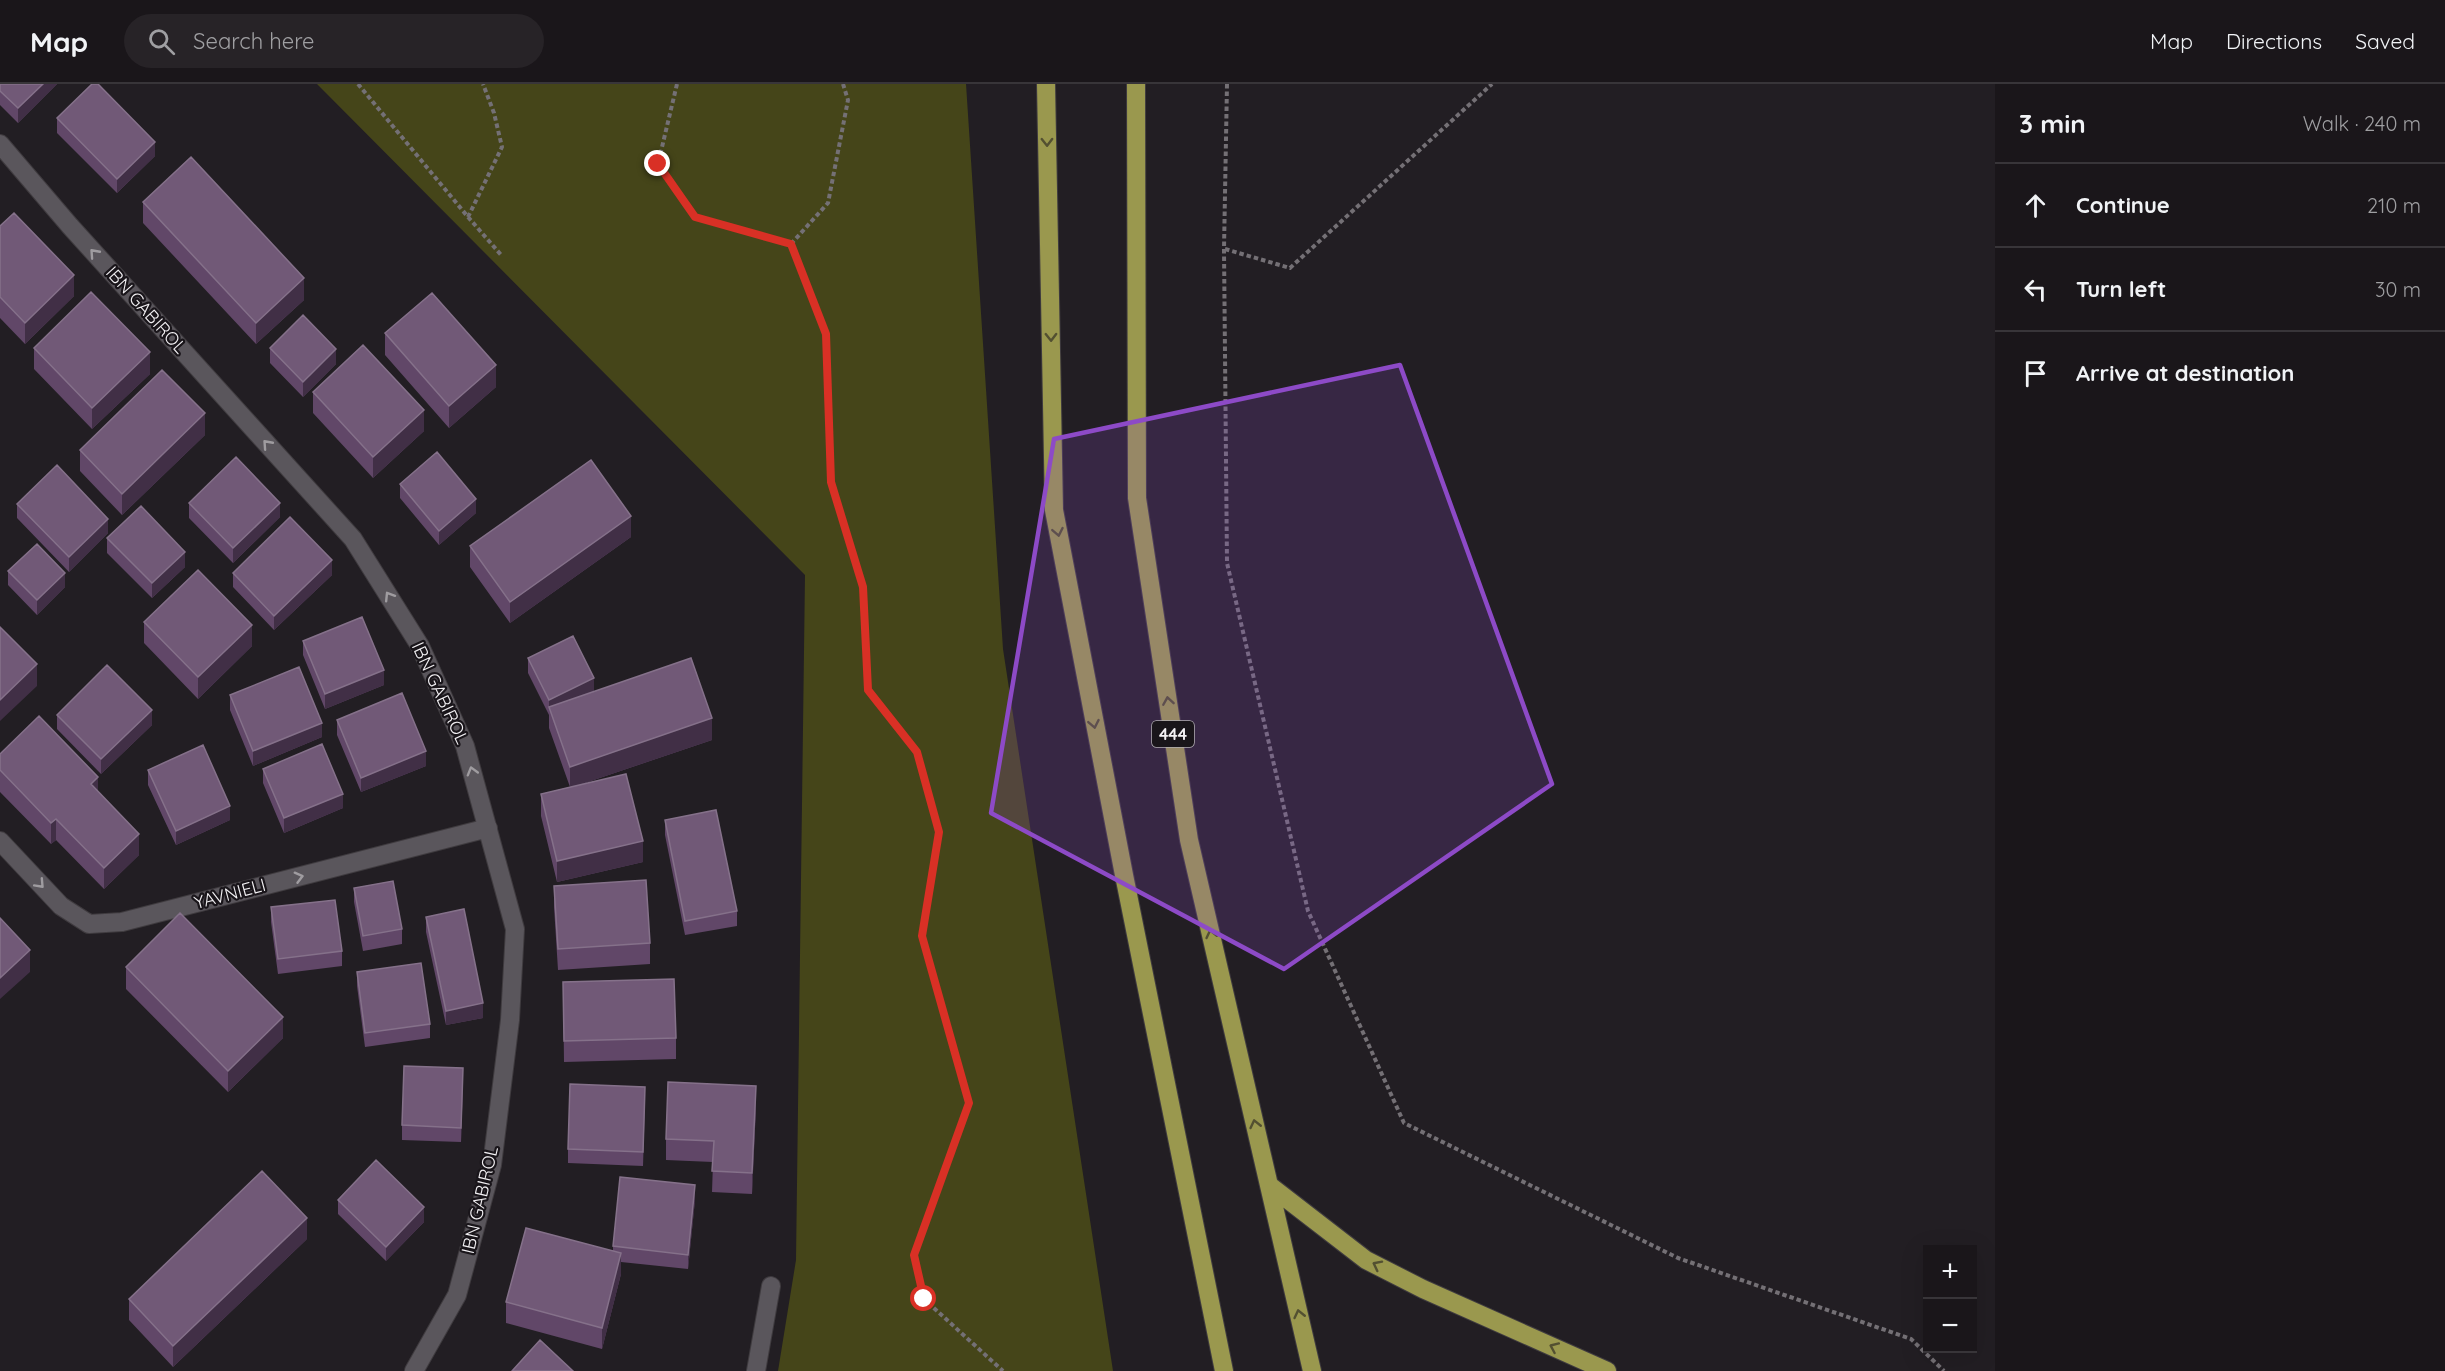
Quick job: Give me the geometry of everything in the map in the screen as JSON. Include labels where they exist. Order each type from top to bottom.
[{"type":"main road","points":[[1046,84],[1054,510],[1126,887],[1224,1371]]},
{"type":"main road","name":"444","points":[[1136,84],[1137,498],[1190,840],[1312,1371]]},
{"type":"main road","points":[[1269,1185],[1366,1260],[1423,1289],[1607,1371]]},
{"type":"street","name":"IBN GABIROL","points":[[0,144],[70,226],[353,539],[420,646],[465,746],[515,929],[510,1020],[492,1165],[457,1295],[414,1371]]},
{"type":"street","name":"YAVNIELI","points":[[0,842],[61,906],[89,924],[122,922],[488,828]]},
{"type":"street","points":[[756,1371],[771,1286]]},
{"type":"path","points":[[358,84],[502,256]]},
{"type":"path","points":[[468,217],[502,147],[495,113],[483,84]]},
{"type":"path","points":[[677,84],[658,164],[695,217],[791,244]]},
{"type":"path","points":[[791,244],[828,203],[848,100],[843,84]]},
{"type":"path","points":[[1227,84],[1224,249],[1227,563],[1308,911],[1404,1124],[1678,1258],[1911,1339],[1944,1371]]},
{"type":"path","points":[[1224,249],[1290,268],[1492,84]]},
{"type":"path","points":[[791,244],[826,334],[831,482],[863,587],[868,690],[917,752],[939,832],[922,936],[969,1103],[914,1255],[924,1299],[1003,1371]]},
{"type":"highlighted area","points":[[1400,365],[1552,784],[1284,969],[991,813],[1054,439]]},
{"type":"shaded area","points":[[317,84],[966,84],[1003,649],[1113,1371],[778,1371],[796,1260],[805,575]]},
{"type":"building","points":[[0,84],[43,84],[18,108],[0,91]]},
{"type":"building","points":[[92,84],[98,84],[155,142],[117,179],[57,118]]},
{"type":"building","points":[[191,157],[304,278],[256,323],[143,202]]},
{"type":"building","points":[[14,213],[74,275],[25,323],[0,297],[0,226]]},
{"type":"building","points":[[91,292],[150,352],[92,408],[34,348]]},
{"type":"building","points":[[432,293],[496,365],[449,406],[385,333]]},
{"type":"building","points":[[303,315],[336,349],[303,382],[270,348]]},
{"type":"building","points":[[363,345],[424,410],[373,457],[313,392]]},
{"type":"building","points":[[162,370],[205,413],[122,494],[80,450]]},
{"type":"building","points":[[437,452],[476,499],[439,531],[400,484]]},
{"type":"building","points":[[236,457],[280,503],[233,548],[189,503]]},
{"type":"building","points":[[591,460],[631,516],[510,602],[470,546]]},
{"type":"building","points":[[57,465],[108,519],[69,557],[17,504]]},
{"type":"building","points":[[141,506],[185,552],[152,583],[107,538]]},
{"type":"building","points":[[290,517],[332,560],[274,616],[233,573]]},
{"type":"building","points":[[37,544],[65,573],[37,600],[8,571]]},
{"type":"building","points":[[198,570],[252,625],[198,677],[144,622]]},
{"type":"building","points":[[362,617],[384,670],[325,694],[303,641]]},
{"type":"building","points":[[0,627],[37,664],[0,700]]},
{"type":"building","points":[[573,636],[594,678],[549,700],[528,658]]},
{"type":"building","points":[[691,658],[712,718],[570,767],[549,707]]},
{"type":"building","points":[[107,665],[152,710],[101,759],[57,715]]},
{"type":"building","points":[[299,667],[322,723],[253,751],[230,695]]},
{"type":"building","points":[[402,693],[426,751],[361,778],[337,720]]},
{"type":"building","points":[[39,716],[98,777],[91,784],[139,834],[104,868],[56,819],[51,823],[0,770],[0,754]]},
{"type":"building","points":[[322,744],[343,794],[284,818],[263,769]]},
{"type":"building","points":[[203,745],[230,806],[176,831],[148,770]]},
{"type":"building","points":[[626,774],[643,841],[557,861],[541,794]]},
{"type":"building","points":[[716,810],[737,911],[685,921],[665,820]]},
{"type":"building","points":[[646,880],[650,943],[558,949],[554,886]]},
{"type":"building","points":[[393,881],[402,929],[363,936],[354,888]]},
{"type":"building","points":[[335,900],[342,951],[278,959],[271,907]]},
{"type":"building","points":[[464,909],[483,1003],[446,1011],[426,917]]},
{"type":"building","points":[[180,913],[283,1017],[228,1071],[126,967]]},
{"type":"building","points":[[0,918],[30,950],[0,978]]},
{"type":"building","points":[[421,963],[430,1024],[365,1033],[357,972]]},
{"type":"building","points":[[674,979],[676,1038],[564,1041],[563,982]]},
{"type":"building","points":[[404,1066],[463,1068],[461,1128],[402,1125]]},
{"type":"building","points":[[668,1082],[756,1086],[752,1173],[712,1171],[714,1141],[666,1139]]},
{"type":"building","points":[[570,1084],[645,1087],[643,1152],[568,1149]]},
{"type":"building","points":[[376,1160],[424,1207],[386,1247],[338,1200]]},
{"type":"building","points":[[262,1171],[307,1218],[173,1346],[129,1299]]},
{"type":"building","points":[[620,1177],[695,1185],[688,1255],[613,1246]]},
{"type":"building","points":[[526,1228],[621,1253],[602,1328],[506,1302]]},
{"type":"building","points":[[540,1340],[573,1371],[512,1371]]},
{"type":"route","points":[[658,164],[695,217],[791,244],[826,334],[831,482],[863,587],[868,690],[917,752],[939,832],[922,936],[969,1103],[914,1255],[924,1299]]}]
